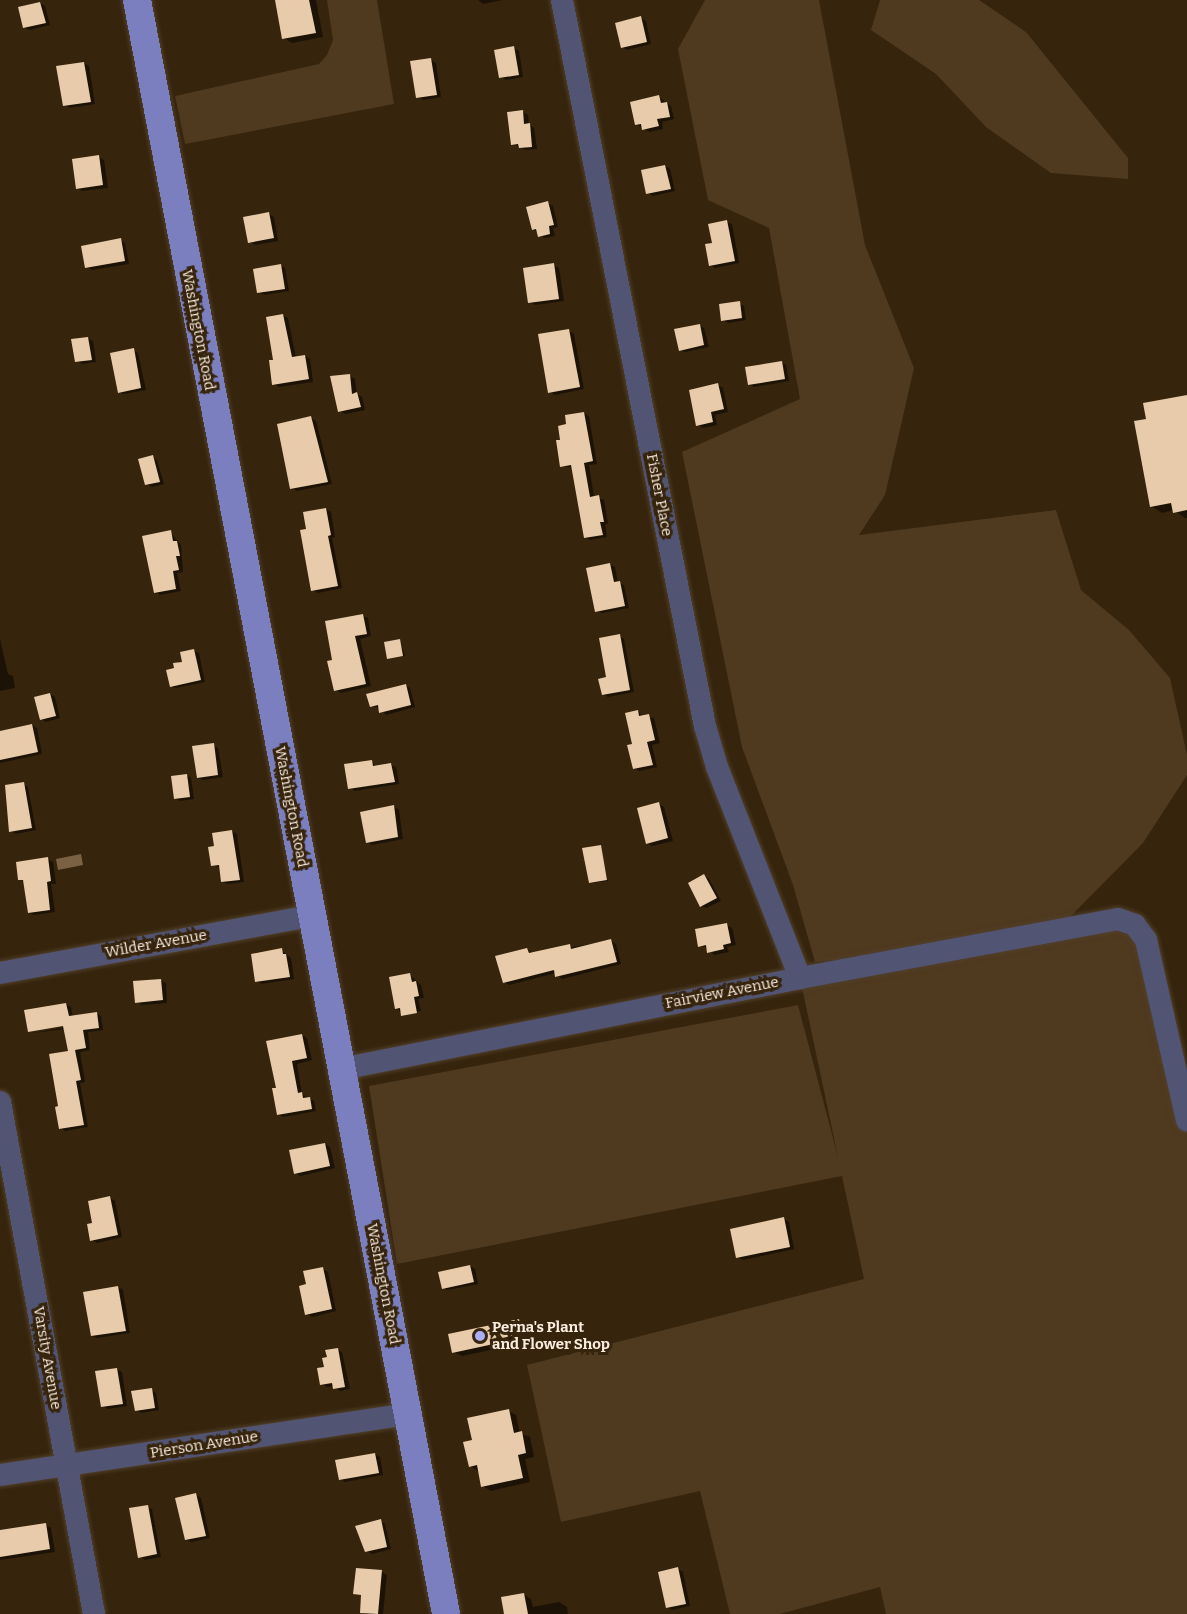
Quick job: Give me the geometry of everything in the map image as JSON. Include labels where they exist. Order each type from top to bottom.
[{"type":"main road","name":"Washington Road","points":[[136,0],[446,1614]]},
{"type":"street","name":"Fisher Place","points":[[562,0],[705,726],[717,767],[800,978]]},
{"type":"street","name":"Wilder Avenue","points":[[0,973],[312,916]]},
{"type":"street","name":"Fairview Avenue","points":[[341,1069],[1103,920],[1125,920],[1144,933],[1187,1119]]},
{"type":"street","name":"Varsity Avenue","points":[[0,1102],[94,1614]]},
{"type":"street","name":"Pierson Avenue","points":[[0,1475],[408,1414]]},
{"type":"shaded area","points":[[327,0],[377,0],[394,104],[185,144],[175,96],[319,64],[327,55],[333,40]]},
{"type":"shaded area","points":[[705,0],[819,0],[865,245],[914,368],[885,495],[859,535],[1056,510],[1081,590],[1129,630],[1170,678],[1187,755],[1187,775],[1143,843],[1059,928],[1135,925],[1187,1111],[1187,1614],[886,1614],[880,1587],[780,1614],[730,1614],[700,1491],[561,1522],[527,1365],[864,1279],[842,1176],[397,1264],[369,1086],[798,1005],[838,1157],[800,978],[933,951],[815,962],[793,885],[742,747],[682,452],[800,399],[769,228],[708,200],[678,49]]},
{"type":"shaded area","points":[[880,0],[979,0],[1026,32],[1128,158],[1128,179],[1051,173],[986,127],[936,74],[871,30]]},
{"type":"shaded area","points":[[81,854],[83,865],[58,870],[56,859]]},
{"type":"building","points":[[275,0],[309,0],[316,33],[282,39]]},
{"type":"building","points":[[40,2],[46,23],[23,28],[18,7]]},
{"type":"building","points":[[641,16],[647,42],[621,48],[615,23]]},
{"type":"building","points":[[514,46],[519,75],[499,78],[494,50]]},
{"type":"building","points":[[431,58],[437,95],[416,98],[410,61]]},
{"type":"building","points":[[84,62],[91,102],[63,106],[56,66]]},
{"type":"building","points":[[659,95],[661,103],[667,102],[670,117],[657,119],[659,126],[642,130],[641,124],[635,125],[630,102]]},
{"type":"building","points":[[523,110],[524,124],[530,123],[532,147],[519,148],[518,144],[511,145],[507,112]]},
{"type":"building","points":[[99,155],[103,185],[76,189],[72,159]]},
{"type":"building","points":[[665,165],[671,189],[646,194],[641,170]]},
{"type":"building","points":[[548,201],[554,225],[549,226],[550,234],[538,237],[536,229],[532,230],[526,207]]},
{"type":"building","points":[[269,212],[274,238],[248,243],[243,217]]},
{"type":"building","points":[[727,220],[735,261],[709,266],[705,244],[712,243],[708,224]]},
{"type":"building","points":[[121,238],[125,261],[85,268],[81,246]]},
{"type":"building","points":[[554,263],[559,299],[528,303],[523,268]]},
{"type":"building","points":[[281,264],[285,289],[257,293],[253,269]]},
{"type":"building","points":[[740,301],[742,318],[721,321],[719,304]]},
{"type":"building","points":[[283,314],[292,357],[305,355],[309,379],[272,385],[269,360],[273,360],[266,317]]},
{"type":"building","points":[[700,324],[704,345],[679,351],[674,329]]},
{"type":"building","points":[[569,329],[580,387],[548,393],[538,334]]},
{"type":"building","points":[[88,337],[92,360],[75,362],[71,339]]},
{"type":"building","points":[[134,348],[141,388],[118,393],[110,353]]},
{"type":"building","points":[[782,361],[785,379],[748,385],[745,367]]},
{"type":"building","points":[[350,374],[352,394],[357,392],[361,407],[338,412],[330,376]]},
{"type":"building","points":[[718,383],[724,409],[711,412],[713,422],[696,426],[689,390]]},
{"type":"building","points":[[1187,395],[1187,510],[1173,513],[1171,503],[1150,507],[1134,421],[1146,419],[1143,403]]},
{"type":"building","points":[[584,412],[593,461],[584,463],[590,497],[599,495],[604,522],[600,522],[603,535],[584,538],[571,465],[560,467],[556,440],[560,440],[558,426],[566,424],[565,415]]},
{"type":"building","points":[[311,416],[328,482],[290,489],[277,424]]},
{"type":"building","points":[[153,455],[160,482],[145,485],[138,459]]},
{"type":"building","points":[[326,508],[331,535],[328,536],[338,586],[311,591],[300,530],[306,529],[303,512]]},
{"type":"building","points":[[171,530],[173,541],[177,541],[180,556],[176,556],[179,570],[173,571],[176,589],[154,593],[142,536]]},
{"type":"building","points":[[610,563],[614,582],[620,581],[625,606],[595,612],[586,568]]},
{"type":"building","points":[[363,614],[367,634],[355,636],[366,684],[334,691],[327,661],[332,660],[325,621]]},
{"type":"building","points":[[620,634],[630,690],[602,695],[598,679],[606,677],[599,638]]},
{"type":"building","points":[[400,639],[403,656],[387,659],[384,642]]},
{"type":"building","points":[[194,649],[201,680],[170,687],[166,670],[174,668],[173,663],[182,662],[180,652]]},
{"type":"building","points":[[406,684],[411,705],[379,713],[378,705],[370,707],[366,694]]},
{"type":"building","points":[[50,693],[56,716],[40,720],[34,697]]},
{"type":"building","points":[[638,710],[639,716],[649,714],[655,740],[647,742],[653,765],[633,769],[627,745],[632,744],[625,713]]},
{"type":"building","points":[[32,724],[38,752],[0,760],[0,731]]},
{"type":"building","points":[[214,743],[218,775],[197,778],[192,746]]},
{"type":"building","points":[[372,760],[373,766],[391,763],[395,782],[348,789],[344,764]]},
{"type":"building","points":[[187,774],[190,797],[174,799],[171,776]]},
{"type":"building","points":[[24,782],[32,828],[9,832],[5,785]]},
{"type":"building","points":[[659,802],[668,838],[646,844],[637,808]]},
{"type":"building","points":[[394,805],[398,837],[366,843],[360,812]]},
{"type":"building","points":[[232,830],[240,880],[221,882],[219,865],[211,866],[208,847],[214,846],[212,833]]},
{"type":"building","points":[[601,845],[607,880],[589,883],[582,848]]},
{"type":"building","points":[[48,857],[51,881],[47,882],[50,910],[28,913],[23,880],[18,880],[16,862]]},
{"type":"building","points":[[704,874],[717,898],[700,907],[688,883]]},
{"type":"building","points":[[727,923],[731,943],[723,945],[724,949],[707,953],[706,945],[698,947],[695,929]]},
{"type":"building","points":[[611,939],[617,962],[555,977],[554,970],[503,983],[495,956],[527,948],[529,953],[570,944],[571,949]]},
{"type":"building","points":[[282,948],[283,954],[286,954],[290,977],[255,982],[251,954]]},
{"type":"building","points":[[410,973],[412,982],[416,981],[419,996],[414,997],[417,1013],[401,1016],[400,1008],[395,1009],[389,977]]},
{"type":"building","points":[[161,979],[163,1000],[135,1003],[133,981]]},
{"type":"building","points":[[66,1003],[69,1016],[97,1012],[99,1028],[83,1030],[86,1048],[75,1050],[81,1080],[76,1081],[84,1125],[59,1129],[55,1107],[58,1106],[49,1054],[68,1051],[63,1026],[28,1032],[24,1010]]},
{"type":"building","points":[[302,1034],[307,1058],[292,1061],[298,1093],[302,1092],[303,1098],[310,1097],[312,1109],[277,1115],[272,1088],[276,1088],[266,1041]]},
{"type":"building","points":[[325,1143],[330,1166],[294,1174],[289,1150]]},
{"type":"building","points":[[110,1196],[118,1235],[90,1241],[87,1224],[92,1223],[88,1201]]},
{"type":"building","points":[[784,1217],[790,1247],[736,1258],[730,1229]]},
{"type":"building","points":[[470,1265],[474,1282],[442,1289],[438,1272]]},
{"type":"building","points":[[323,1267],[332,1309],[305,1315],[299,1286],[306,1284],[303,1271]]},
{"type":"building","points":[[118,1286],[126,1331],[91,1336],[83,1292]]},
{"type":"building","name":"Perna's Plant and Flower Shop","points":[[519,1319],[522,1334],[502,1338],[503,1342],[452,1353],[448,1334]]},
{"type":"building","points":[[338,1348],[345,1387],[333,1389],[332,1383],[320,1385],[317,1368],[324,1367],[322,1358],[327,1357],[325,1350]]},
{"type":"building","points":[[117,1368],[123,1404],[101,1407],[95,1371]]},
{"type":"building","points":[[152,1388],[155,1408],[135,1411],[131,1391]]},
{"type":"building","points":[[509,1409],[514,1433],[522,1431],[526,1453],[518,1455],[523,1478],[481,1487],[477,1465],[469,1467],[463,1442],[472,1440],[467,1418]]},
{"type":"building","points":[[375,1453],[379,1473],[339,1480],[335,1460]]},
{"type":"building","points":[[196,1493],[206,1536],[185,1540],[175,1498]]},
{"type":"building","points":[[148,1505],[157,1554],[138,1558],[129,1508]]},
{"type":"building","points":[[381,1519],[387,1547],[365,1552],[355,1526]]},
{"type":"building","points":[[46,1523],[50,1549],[0,1557],[0,1530]]},
{"type":"building","points":[[678,1567],[686,1604],[666,1608],[658,1572]]},
{"type":"building","points":[[356,1568],[382,1570],[378,1614],[360,1613],[361,1595],[353,1594]]},
{"type":"building","points":[[524,1593],[528,1614],[504,1614],[501,1597]]},
{"type":"place","name":"Perna's Plant and Flower Shop","points":[[480,1336]]}]
